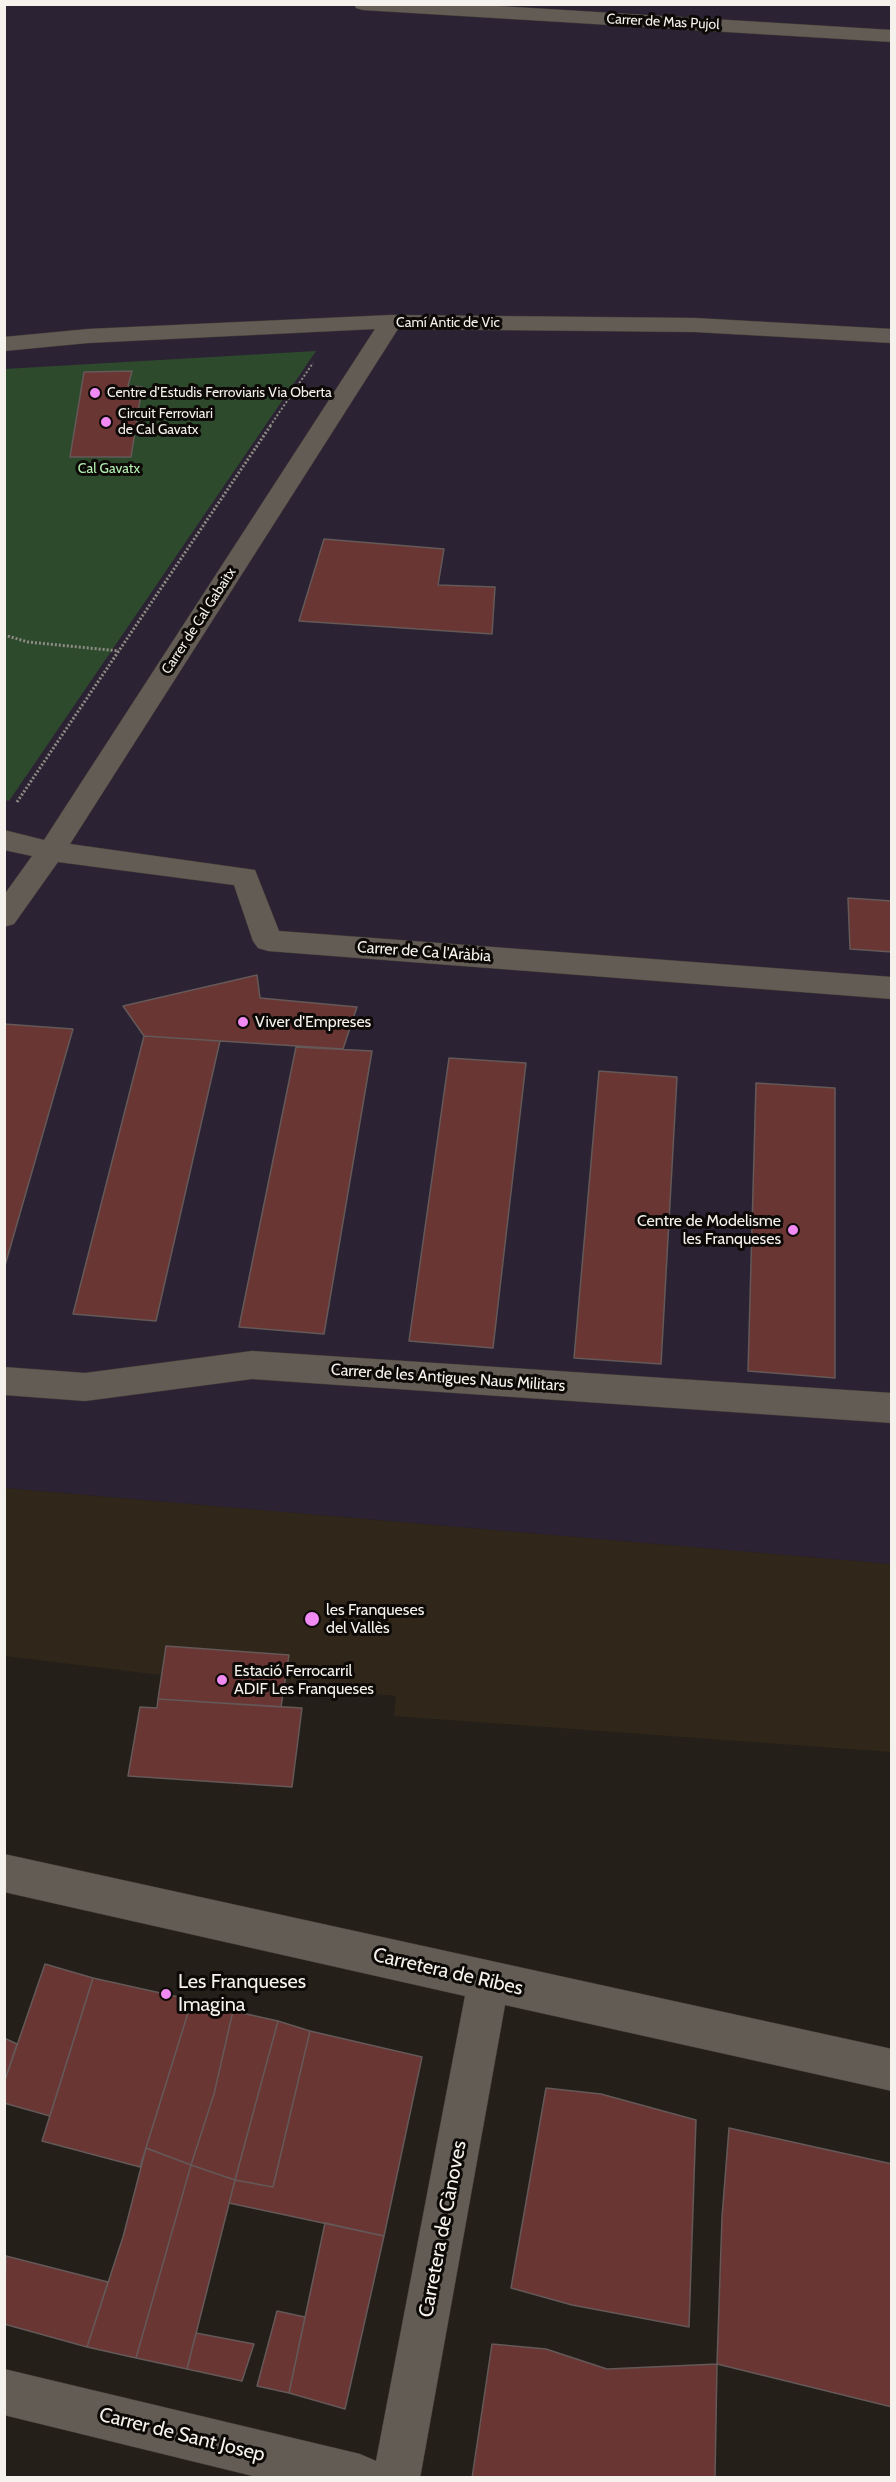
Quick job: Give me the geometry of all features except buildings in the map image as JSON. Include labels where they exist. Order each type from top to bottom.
[{"type":"street","name":"Carrer de Mas Pujol","points":[[363,4],[891,36]]},
{"type":"street","name":"Camí Antic de Vic","points":[[4,344],[88,336],[391,322],[695,325],[891,336]]},
{"type":"street","name":"Carrer de Cal Gabaitx","points":[[4,917],[51,851],[391,322]]},
{"type":"street","name":"Carrer de Ca l'Aràbia","points":[[4,840],[51,851],[245,877],[268,941],[891,988]]},
{"type":"street","name":"Carrer de les Antigues Naus Militars","points":[[4,1381],[85,1387],[252,1365],[891,1408]]},
{"type":"street","name":"Carretera de Ribes","points":[[4,1873],[891,2070]]},
{"type":"street","name":"Carretera de Cànoves","points":[[396,2478],[489,1981]]},
{"type":"street","name":"Carrer de Sant Josep","points":[[4,2392],[360,2478]]},
{"type":"path","points":[[12,809],[316,358]]},
{"type":"path","points":[[4,635],[28,642],[119,651]]},
{"type":"shaded area","points":[[4,5],[891,5],[891,1564],[5,1488]]},
{"type":"shaded area","points":[[5,1488],[891,1564],[891,1752],[394,1716],[396,1696],[284,1685],[166,1646],[161,1675],[5,1656]]},
{"type":"green space","name":"Cal Gavatx","points":[[316,351],[9,801],[4,800],[4,369]]},
{"type":"place","name":"Centre d’Estudis Ferroviaris Via Oberta","points":[[95,393]]},
{"type":"place","name":"Circuit Ferroviari de Cal Gavatx","points":[[106,422]]},
{"type":"place","name":"Viver d'Empreses","points":[[243,1022]]},
{"type":"place","name":"Centre de Modelisme les Franqueses","points":[[793,1230]]},
{"type":"place","name":"les Franqueses del Vallès","points":[[312,1619]]},
{"type":"place","name":"Estació Ferrocarril ADIF Les Franqueses","points":[[222,1680]]},
{"type":"place","name":"Les Franqueses Imagina","points":[[166,1994]]}]
